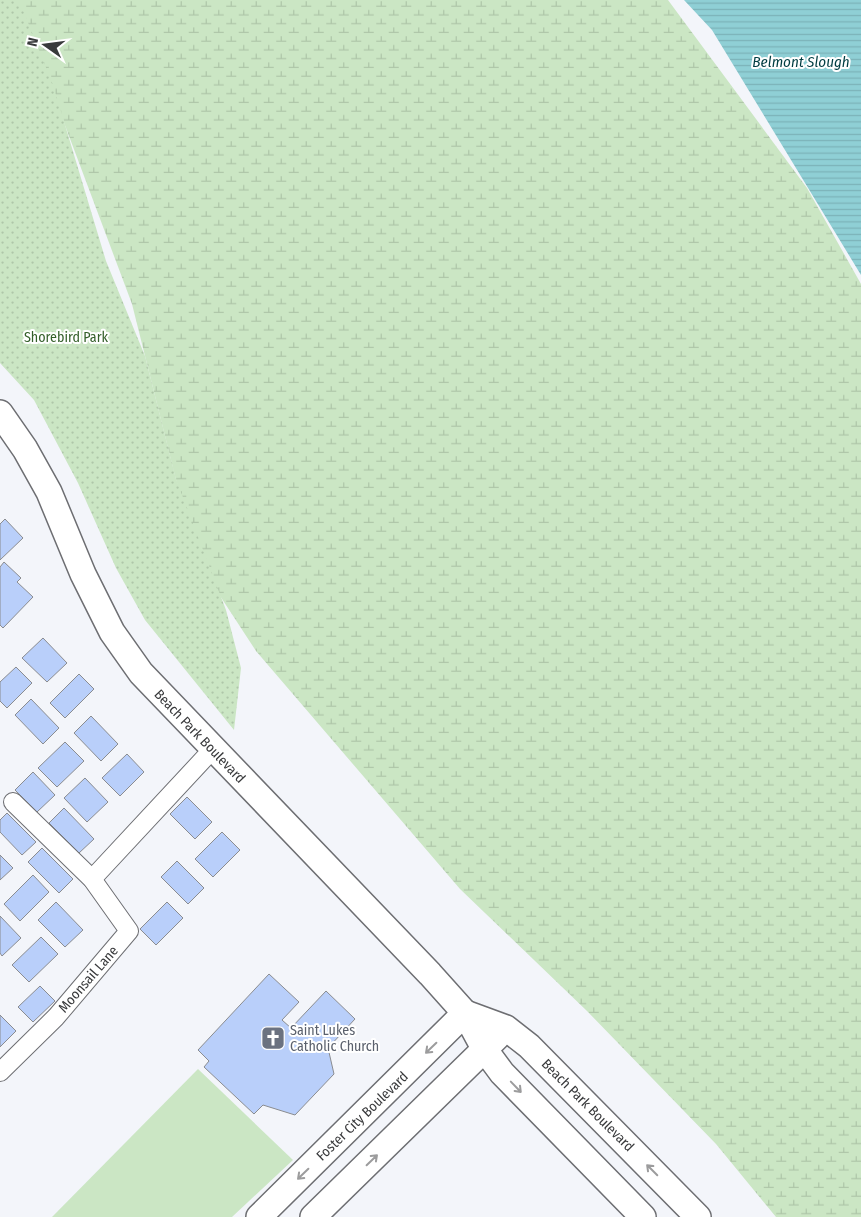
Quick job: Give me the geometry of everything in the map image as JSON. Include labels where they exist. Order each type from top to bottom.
[{"type":"main road","name":"Beach Park Boulevard","points":[[0,413],[25,449],[48,492],[83,574],[112,632],[160,695],[337,876],[465,1013],[485,1050],[502,1073],[643,1217]]},
{"type":"main road","name":"Beach Park Boulevard","points":[[465,1013],[506,1028],[529,1046],[698,1217]]},
{"type":"main road","name":"Foster City Boulevard","points":[[259,1217],[465,1013]]},
{"type":"main road","points":[[313,1217],[506,1028]]},
{"type":"street","points":[[92,879],[212,750]]},
{"type":"street","name":"Moonsail Lane","points":[[0,1072],[56,1016],[129,931],[92,879],[13,802]]},
{"type":"green space","name":"Shorebird Park","points":[[0,0],[19,0],[53,85],[106,261],[145,356],[176,479],[226,610],[241,668],[234,730],[145,620],[116,568],[78,483],[34,400],[0,363]]},
{"type":"green space","points":[[18,0],[668,0],[807,188],[861,284],[861,1217],[776,1217],[716,1144],[587,1011],[460,889],[256,651],[207,576],[176,480],[132,304]]},
{"type":"green space","points":[[198,1069],[293,1160],[232,1217],[52,1217]]},
{"type":"water","name":"Belmont Slough","points":[[684,0],[861,0],[861,275],[712,30]]},
{"type":"building","points":[[5,519],[23,538],[0,560],[0,524]]},
{"type":"building","points":[[4,562],[21,578],[17,582],[33,597],[3,628],[0,625],[0,567]]},
{"type":"building","points":[[43,638],[67,663],[47,682],[22,658]]},
{"type":"building","points":[[16,667],[32,683],[7,708],[0,701],[0,682]]},
{"type":"building","points":[[79,674],[94,689],[65,718],[50,703]]},
{"type":"building","points":[[31,699],[59,728],[43,744],[15,715]]},
{"type":"building","points":[[91,716],[118,744],[101,761],[74,733]]},
{"type":"building","points":[[65,742],[84,761],[57,787],[38,768]]},
{"type":"building","points":[[127,754],[144,772],[120,796],[102,778]]},
{"type":"building","points":[[33,772],[55,795],[37,812],[15,790]]},
{"type":"building","points":[[85,778],[108,802],[87,822],[64,798]]},
{"type":"building","points":[[187,797],[212,822],[195,839],[170,814]]},
{"type":"building","points":[[64,808],[94,839],[79,853],[49,823]]},
{"type":"building","points":[[7,813],[36,842],[22,855],[0,832],[0,820]]},
{"type":"building","points":[[222,832],[240,850],[213,877],[195,859]]},
{"type":"building","points":[[42,848],[73,879],[59,893],[28,862]]},
{"type":"building","points":[[0,855],[13,868],[0,880]]},
{"type":"building","points":[[177,861],[204,888],[188,904],[161,877]]},
{"type":"building","points":[[33,875],[49,892],[20,921],[4,904]]},
{"type":"building","points":[[56,902],[83,930],[65,947],[38,920]]},
{"type":"building","points":[[167,902],[183,918],[156,945],[140,929]]},
{"type":"building","points":[[0,916],[21,938],[2,956],[0,953]]},
{"type":"building","points":[[41,937],[58,954],[29,982],[12,965]]},
{"type":"building","name":"Saint Lukes Catholic Church","points":[[269,974],[299,1002],[282,1020],[291,1028],[326,991],[355,1019],[328,1048],[334,1074],[295,1115],[263,1105],[254,1114],[204,1067],[209,1061],[198,1050]]},
{"type":"building","points":[[40,986],[55,1001],[33,1022],[18,1007]]},
{"type":"building","points":[[0,1015],[16,1031],[0,1047]]},
{"type":"place","name":"Saint Lukes Catholic Church","points":[[273,1038]]}]
